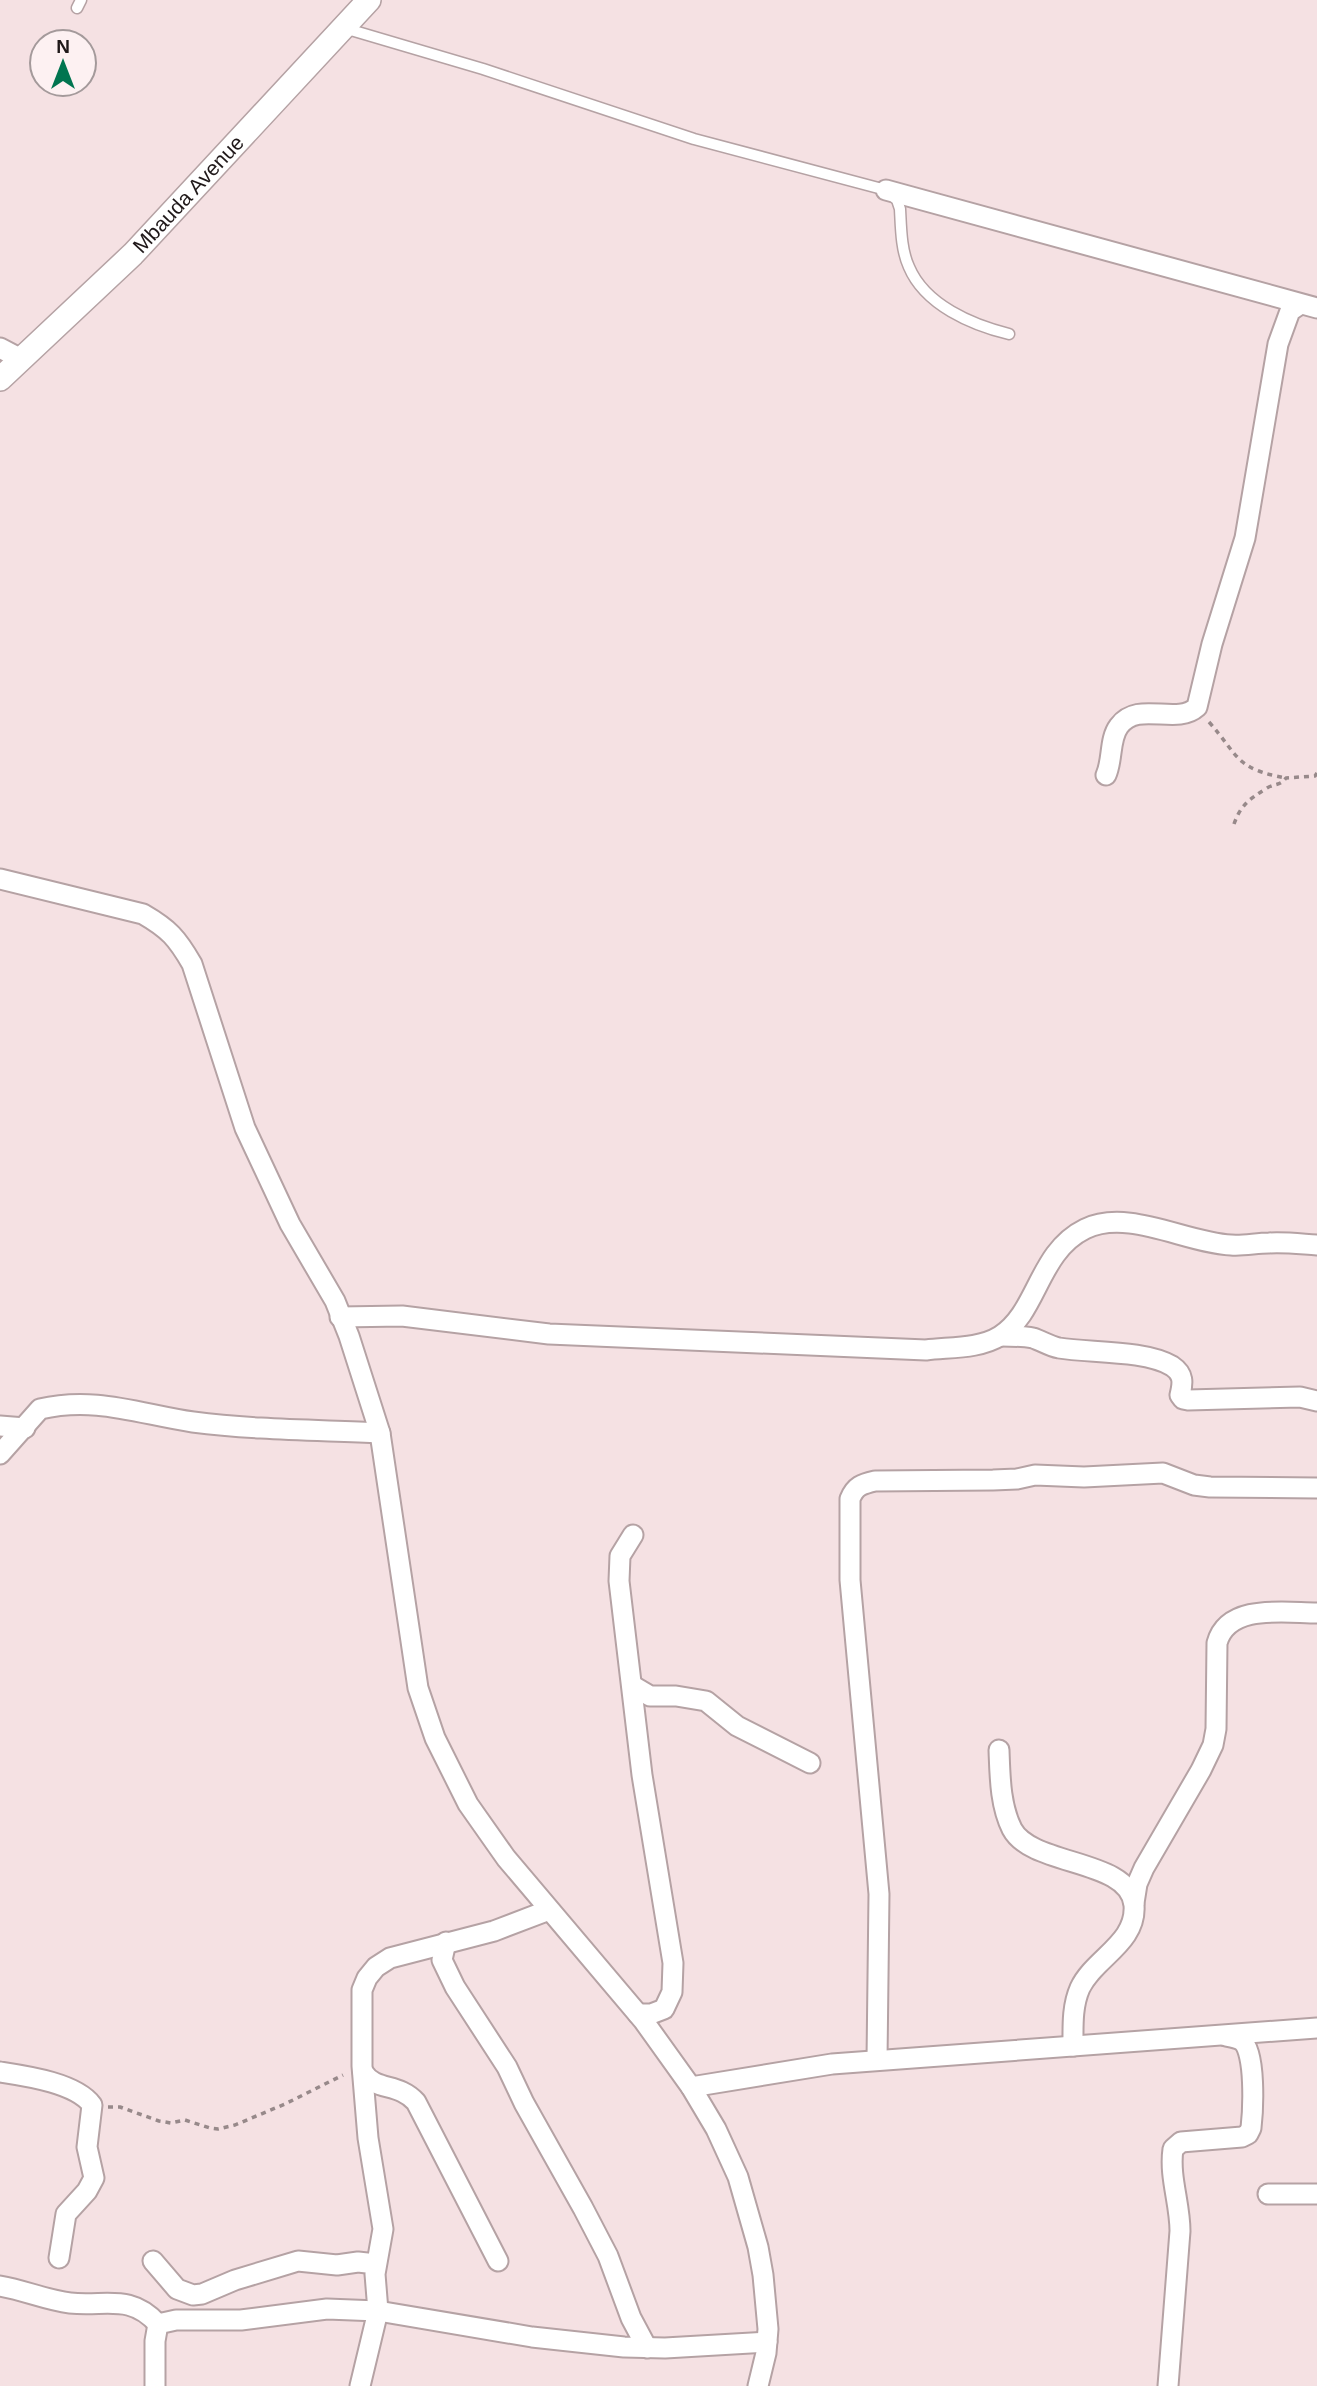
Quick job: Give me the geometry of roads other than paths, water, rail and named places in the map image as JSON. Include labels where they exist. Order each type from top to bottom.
[{"type":"street","name":"Mbauda Avenue","points":[[0,379],[133,254],[369,0]]},
{"type":"street","points":[[886,190],[1308,306]]},
{"type":"street","points":[[1106,775],[1116,732],[1124,722],[1145,713],[1188,713],[1196,707],[1212,644],[1245,538],[1278,344],[1290,311],[1308,306]]},
{"type":"street","points":[[0,348],[21,359]]},
{"type":"street","points":[[0,878],[143,914],[159,923],[177,939],[192,964],[252,1145],[290,1224],[335,1301],[354,1349],[380,1433],[418,1688],[435,1738],[468,1804],[506,1858],[638,2014],[691,2087],[716,2129],[738,2177],[763,2275],[768,2319],[767,2342],[758,2386]]},
{"type":"street","points":[[340,1317],[402,1316],[550,1334],[926,1350],[982,1344],[1001,1336],[1022,1312],[1047,1263],[1069,1239],[1086,1228],[1108,1222],[1133,1223],[1204,1242],[1233,1245],[1317,1245]]},
{"type":"street","points":[[1001,1336],[1037,1339],[1056,1348],[1159,1361],[1171,1366],[1182,1378],[1180,1395],[1183,1399],[1300,1397],[1317,1401]]},
{"type":"street","points":[[0,1454],[40,1409],[53,1406],[102,1404],[195,1422],[380,1433]]},
{"type":"street","points":[[0,1426],[25,1429]]},
{"type":"street","points":[[877,2060],[879,1894],[850,1580],[850,1499],[853,1490],[862,1484],[876,1481],[1163,1473],[1194,1485],[1210,1487],[1317,1488]]},
{"type":"street","points":[[634,1535],[618,1564],[642,1775],[666,1912],[674,1976],[672,1992],[664,2009],[651,2014],[638,2014]]},
{"type":"street","points":[[1073,2046],[1073,2008],[1081,1986],[1098,1962],[1123,1941],[1133,1919],[1137,1884],[1144,1868],[1213,1745],[1216,1729],[1217,1643],[1220,1632],[1230,1622],[1241,1617],[1265,1613],[1317,1613]]},
{"type":"street","points":[[633,1686],[650,1696],[676,1696],[706,1701],[737,1726],[810,1763]]},
{"type":"street","points":[[999,1750],[1003,1801],[1012,1830],[1023,1842],[1093,1868],[1125,1885],[1134,1903]]},
{"type":"street","points":[[360,2386],[378,2311],[376,2264],[383,2229],[368,2138],[363,2069],[362,1990],[376,1967],[390,1958],[494,1931],[550,1910]]},
{"type":"street","points":[[446,1942],[442,1961],[455,1987],[507,2067],[524,2104],[583,2208],[608,2256],[631,2318],[647,2348]]},
{"type":"street","points":[[691,2087],[774,2072],[877,2060],[1317,2028]]},
{"type":"street","points":[[1168,2386],[1180,2231],[1180,2212],[1173,2182],[1173,2149],[1181,2142],[1242,2137],[1248,2134],[1251,2128],[1252,2062],[1242,2041],[1225,2036]]},
{"type":"street","points":[[363,2069],[371,2082],[400,2089],[416,2102],[498,2261]]},
{"type":"street","points":[[0,2072],[55,2084],[80,2095],[92,2105],[86,2147],[94,2178],[88,2191],[66,2214],[59,2258]]},
{"type":"street","points":[[1268,2194],[1317,2194]]},
{"type":"street","points":[[153,2261],[177,2289],[193,2295],[298,2261],[337,2265],[358,2262],[376,2264]]},
{"type":"street","points":[[0,2286],[72,2303],[125,2303],[150,2316],[158,2324]]},
{"type":"street","points":[[158,2324],[176,2320],[241,2320],[327,2309],[378,2311],[532,2337],[647,2348],[767,2342]]},
{"type":"street","points":[[155,2386],[155,2342],[158,2324]]},
{"type":"lane","points":[[344,28],[483,69],[694,139],[886,190],[897,200],[900,209],[908,266],[925,291],[969,321],[1009,334]]}]
